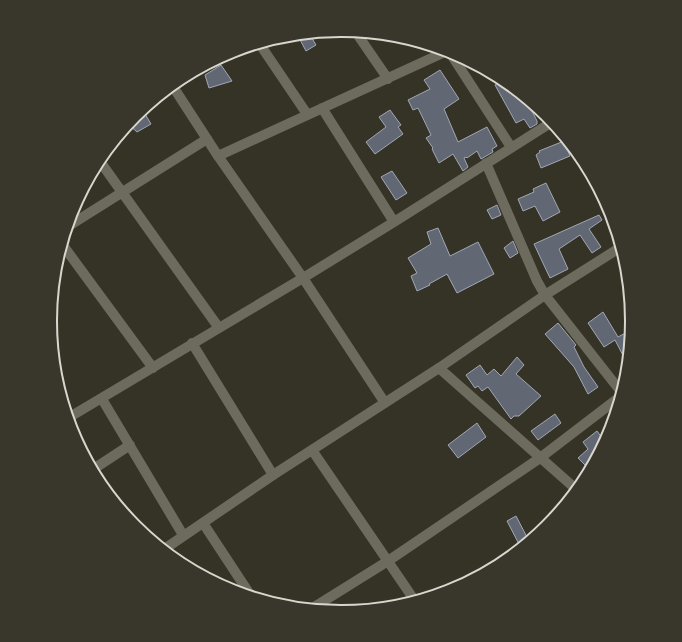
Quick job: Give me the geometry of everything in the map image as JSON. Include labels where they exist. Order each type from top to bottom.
[{"type":"street","points":[[360,38],[388,79]]},
{"type":"street","points":[[263,48],[308,114]]},
{"type":"street","points":[[218,156],[440,55]]},
{"type":"street","points":[[454,61],[511,147]]},
{"type":"street","points":[[175,91],[218,156],[303,278],[385,403]]},
{"type":"street","points":[[322,108],[394,222]]},
{"type":"street","points":[[73,415],[303,278],[547,125]]},
{"type":"street","points":[[75,222],[207,139]]},
{"type":"street","points":[[486,163],[537,281],[545,295],[617,389]]},
{"type":"street","points":[[103,166],[219,328]]},
{"type":"street","points":[[66,250],[153,368]]},
{"type":"street","points":[[168,546],[312,450],[439,368],[545,295],[616,250]]},
{"type":"street","points":[[192,343],[273,476]]},
{"type":"street","points":[[439,368],[572,486]]},
{"type":"street","points":[[102,399],[183,536]]},
{"type":"street","points":[[319,604],[388,561],[540,458],[613,401]]},
{"type":"street","points":[[97,467],[130,445]]},
{"type":"street","points":[[312,450],[412,596]]},
{"type":"street","points":[[203,522],[245,588]]},
{"type":"building","points":[[312,39],[316,45],[306,51],[300,40]]},
{"type":"building","points":[[221,65],[232,81],[209,88],[205,75]]},
{"type":"building","points":[[440,70],[459,99],[444,109],[458,142],[487,127],[497,146],[492,149],[493,152],[481,159],[477,151],[467,158],[464,158],[468,167],[463,171],[453,154],[439,163],[432,149],[433,148],[426,138],[431,135],[418,108],[413,110],[408,100],[430,89],[424,80]]},
{"type":"building","points":[[495,85],[499,85],[532,110],[537,124],[530,128],[524,119],[516,123]]},
{"type":"building","points":[[390,110],[401,125],[398,127],[403,134],[375,154],[366,142],[386,127],[379,117]]},
{"type":"building","points":[[146,115],[151,124],[137,132],[133,128]]},
{"type":"building","points":[[561,142],[570,156],[541,168],[536,155],[540,152],[539,151]]},
{"type":"building","points":[[392,171],[407,193],[396,200],[381,177]]},
{"type":"building","points":[[546,183],[560,212],[543,221],[535,206],[523,211],[518,199],[534,192],[533,189]]},
{"type":"building","points":[[497,205],[501,215],[492,219],[487,210]]},
{"type":"building","points":[[599,215],[602,220],[589,229],[601,247],[592,253],[580,235],[559,249],[568,269],[550,278],[534,244]]},
{"type":"building","points":[[438,228],[450,256],[478,242],[494,274],[457,293],[447,274],[417,291],[411,276],[417,273],[408,258],[431,244],[427,232]]},
{"type":"building","points":[[513,241],[518,253],[510,258],[504,248]]},
{"type":"building","points":[[603,312],[618,337],[624,334],[623,356],[615,340],[604,347],[588,323]]},
{"type":"building","points":[[558,323],[576,345],[574,347],[584,367],[598,387],[588,394],[574,367],[545,334]]},
{"type":"building","points":[[517,357],[524,365],[516,374],[541,396],[519,416],[514,416],[511,419],[488,387],[482,391],[478,386],[475,388],[466,375],[480,365],[487,375],[494,369],[501,376]]},
{"type":"building","points":[[555,414],[561,423],[538,440],[531,431]]},
{"type":"building","points":[[477,423],[486,437],[458,458],[448,445]]},
{"type":"building","points":[[597,431],[601,436],[585,465],[578,458],[588,449],[583,442]]},
{"type":"building","points":[[516,516],[526,536],[518,543],[507,521]]}]
